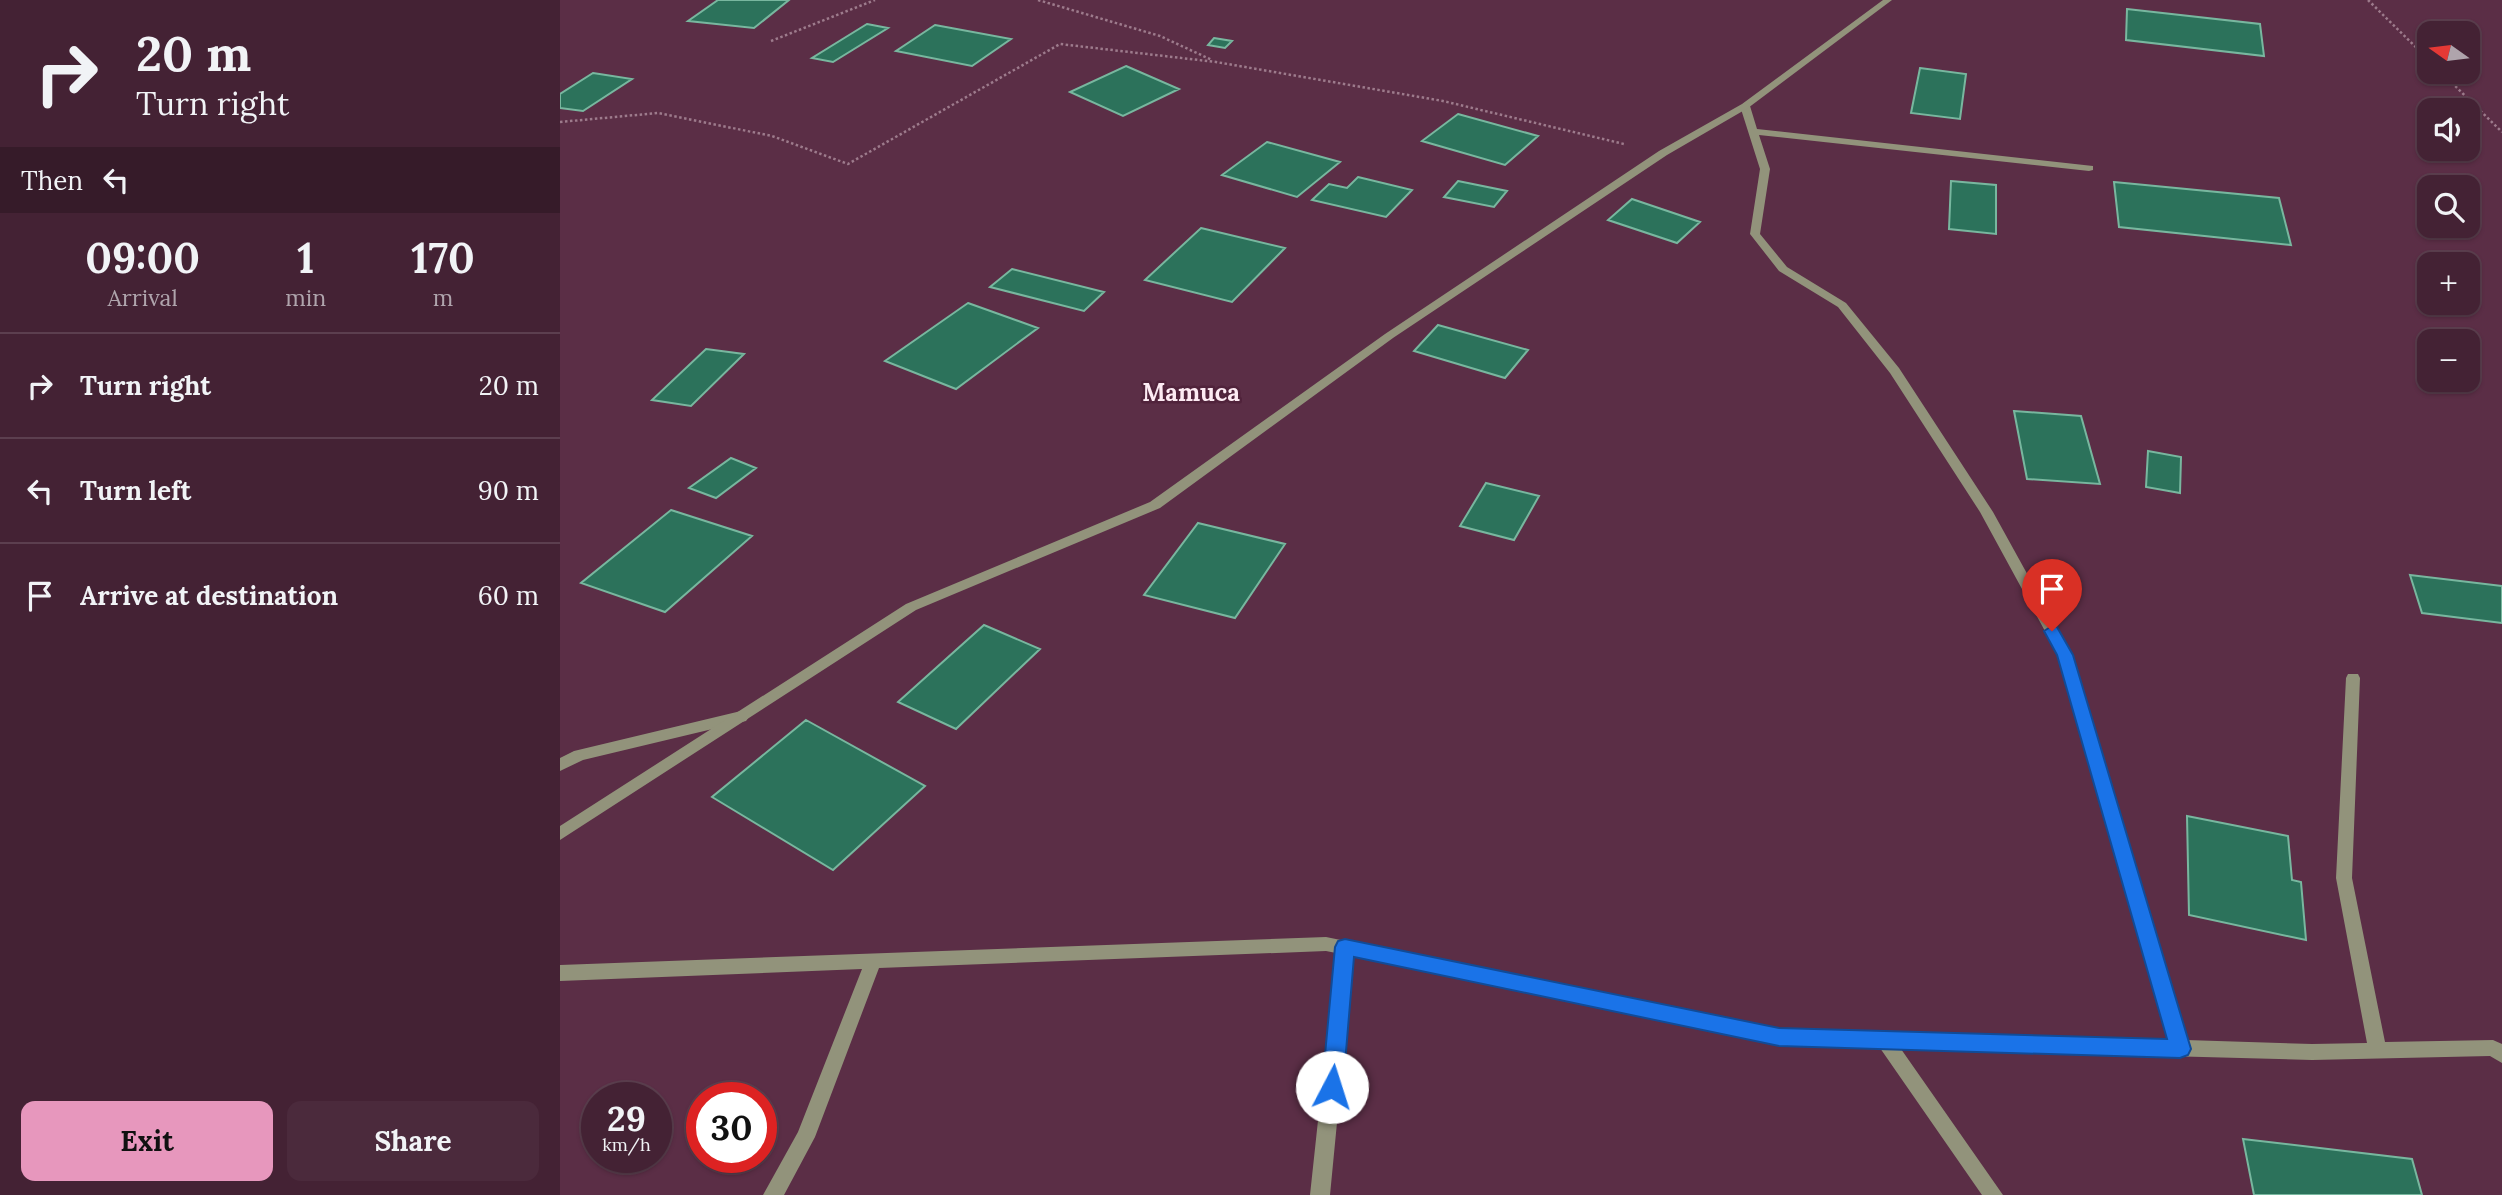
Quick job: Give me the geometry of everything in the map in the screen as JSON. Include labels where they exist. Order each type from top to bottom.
[{"type":"street","points":[[560,834],[911,607],[1155,505],[1389,336],[1664,153],[1745,106],[1888,0]]},
{"type":"street","points":[[1745,106],[1765,169],[1755,234],[1783,269],[1842,305],[1895,371],[1986,512],[2065,655],[2180,1049]]},
{"type":"street","points":[[1754,132],[2089,168]]},
{"type":"street","points":[[2353,678],[2344,878],[2378,1051]]},
{"type":"street","points":[[560,765],[579,755],[741,717]]},
{"type":"street","points":[[560,973],[1326,944],[1779,1037],[2312,1052],[2493,1048],[2502,1055]]},
{"type":"street","points":[[1320,1195],[1345,947]]},
{"type":"street","points":[[773,1195],[806,1137],[874,960]]},
{"type":"street","points":[[1885,1040],[1993,1195]]},
{"type":"path","points":[[771,41],[875,0]]},
{"type":"path","points":[[1038,0],[1160,36],[1216,62]]},
{"type":"path","points":[[2368,0],[2417,48]]},
{"type":"path","points":[[560,122],[657,113],[772,136],[848,164],[1060,44],[1216,62],[1443,100],[1664,153]]},
{"type":"path","points":[[2453,84],[2502,132]]},
{"type":"building","points":[[718,0],[789,0],[754,28],[688,21]]},
{"type":"building","points":[[2127,9],[2260,24],[2264,56],[2126,40]]},
{"type":"building","points":[[867,24],[888,28],[833,62],[812,58]]},
{"type":"building","points":[[935,25],[1011,39],[972,66],[896,51]]},
{"type":"building","points":[[1214,38],[1232,41],[1225,48],[1208,45]]},
{"type":"building","points":[[1126,66],[1179,89],[1123,116],[1070,92]]},
{"type":"building","points":[[1920,68],[1966,74],[1960,119],[1911,113]]},
{"type":"building","points":[[593,73],[632,79],[583,111],[560,108],[560,94]]},
{"type":"building","points":[[1458,114],[1538,136],[1505,165],[1422,141]]},
{"type":"building","points":[[1267,142],[1340,162],[1297,197],[1222,175]]},
{"type":"building","points":[[1358,177],[1412,190],[1386,217],[1312,200],[1329,184],[1347,188]]},
{"type":"building","points":[[1458,181],[1507,191],[1494,207],[1444,197]]},
{"type":"building","points":[[1951,181],[1996,185],[1996,234],[1949,229]]},
{"type":"building","points":[[2114,182],[2279,198],[2291,245],[2119,227]]},
{"type":"building","points":[[1632,199],[1700,222],[1677,243],[1608,220]]},
{"type":"building","points":[[1201,228],[1285,248],[1232,302],[1145,280]]},
{"type":"building","points":[[1012,269],[1104,292],[1084,311],[990,287]]},
{"type":"building","points":[[968,303],[1038,328],[956,389],[885,361]]},
{"type":"building","points":[[1438,325],[1528,350],[1505,378],[1414,351]]},
{"type":"building","points":[[706,349],[744,354],[691,406],[652,400]]},
{"type":"building","points":[[2014,411],[2081,416],[2100,484],[2027,479]]},
{"type":"building","points":[[2148,451],[2181,457],[2180,493],[2146,487]]},
{"type":"building","points":[[731,458],[756,468],[716,498],[689,488]]},
{"type":"building","points":[[1486,483],[1539,496],[1514,540],[1460,526]]},
{"type":"building","points":[[671,510],[752,536],[665,612],[581,583]]},
{"type":"building","points":[[1198,523],[1285,544],[1235,618],[1144,595]]},
{"type":"building","points":[[2410,575],[2502,586],[2502,623],[2422,613]]},
{"type":"building","points":[[984,625],[1040,649],[956,729],[898,702]]},
{"type":"building","points":[[806,720],[925,786],[833,870],[712,797]]},
{"type":"building","points":[[2187,816],[2288,836],[2292,880],[2301,882],[2306,940],[2189,915]]},
{"type":"building","points":[[2243,1139],[2412,1159],[2422,1195],[2254,1195]]},
{"type":"district","name":"Mamuca","points":[[1191,393]]},
{"type":"route","points":[[1332,1087],[1345,947],[1779,1037],[2180,1049],[2065,655],[2052,631]]}]
